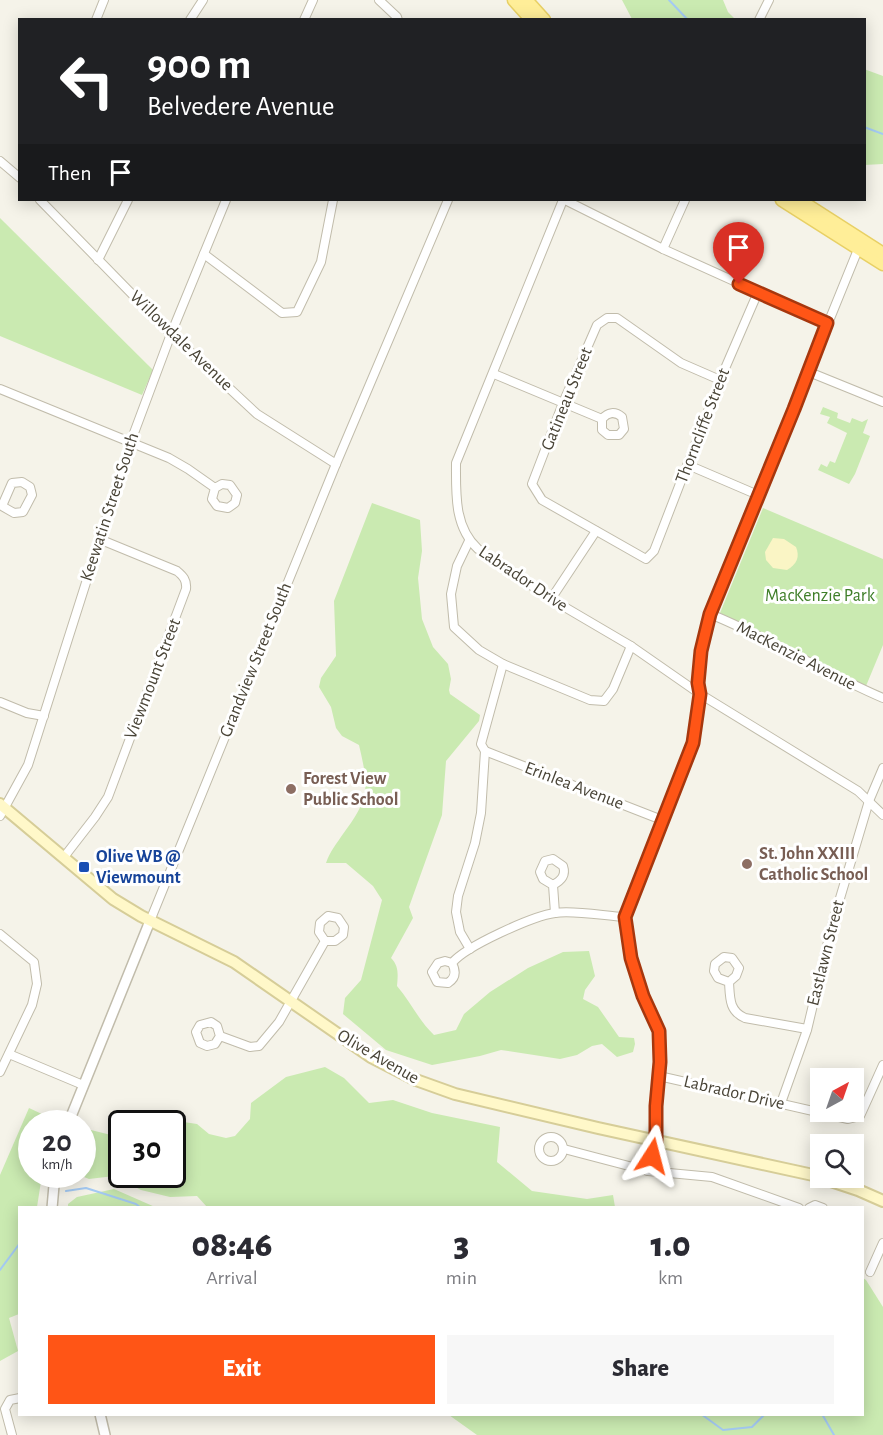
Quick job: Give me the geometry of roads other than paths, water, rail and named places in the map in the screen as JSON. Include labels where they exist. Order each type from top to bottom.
[{"type":"main road","points":[[514,0],[541,18]]},
{"type":"main road","points":[[784,201],[860,244],[883,254]]},
{"type":"main road","points":[[800,201],[860,244],[883,264]]},
{"type":"main road","name":"Olive Avenue","points":[[2,809],[113,899],[150,921],[234,962],[371,1057],[434,1087],[656,1142],[813,1175],[883,1201]]},
{"type":"street","points":[[97,18],[104,0]]},
{"type":"street","points":[[191,18],[203,0]]},
{"type":"street","points":[[305,18],[313,0]]},
{"type":"street","points":[[379,0],[398,18]]},
{"type":"street","points":[[760,18],[769,0]]},
{"type":"street","points":[[0,161],[18,176]]},
{"type":"street","name":"Willowdale Avenue","points":[[41,201],[171,334],[257,414],[336,464]]},
{"type":"street","points":[[98,260],[128,201]]},
{"type":"street","name":"Keewatin Street South","points":[[2,809],[28,765],[131,441],[171,334],[226,201]]},
{"type":"street","points":[[204,254],[282,313],[297,312],[321,262],[333,201]]},
{"type":"street","name":"Grandview Street South","points":[[73,1110],[336,464],[448,201]]},
{"type":"street","name":"Labrador Drive","points":[[564,201],[456,463],[458,507],[462,529],[469,541],[551,599],[631,646],[700,694],[858,791],[883,815]]},
{"type":"street","points":[[566,201],[663,249],[827,323]]},
{"type":"street","points":[[663,249],[685,201]]},
{"type":"street","points":[[648,1171],[656,1142],[659,1031],[643,996],[631,958],[625,917],[693,743],[700,694],[698,683],[701,651],[710,614],[860,244]]},
{"type":"street","name":"Thorncliffe Street","points":[[596,531],[646,559],[654,551],[720,380],[758,292]]},
{"type":"street","name":"Gatineau Street","points":[[596,531],[542,500],[532,484],[563,403],[597,325],[607,318],[617,318],[681,363],[720,380]]},
{"type":"street","points":[[809,372],[883,402]]},
{"type":"street","points":[[494,374],[602,419]]},
{"type":"street","points":[[0,389],[131,441],[179,464],[214,488]]},
{"type":"street","points":[[688,465],[758,495]]},
{"type":"street","points":[[22,482],[30,487],[32,495],[23,512],[14,513],[1,505],[12,483],[22,482]]},
{"type":"street","points":[[551,599],[596,531]]},
{"type":"street","name":"Viewmount Street","points":[[64,858],[108,797],[187,583],[177,571],[99,539]]},
{"type":"street","points":[[469,541],[457,566],[451,594],[454,627],[479,650],[503,664],[590,700],[604,701],[614,689],[631,646]]},
{"type":"street","name":"MacKenzie Avenue","points":[[710,614],[744,628],[883,698]]},
{"type":"street","points":[[470,949],[460,932],[456,912],[458,896],[482,813],[485,751],[481,744],[503,664]]},
{"type":"street","points":[[0,702],[27,713],[44,716]]},
{"type":"street","name":"Erinlea Avenue","points":[[485,751],[662,820]]},
{"type":"street","name":"Eastlawn Street","points":[[781,1103],[807,1029],[832,925],[869,801],[883,768]]},
{"type":"street","points":[[553,885],[555,913]]},
{"type":"street","points":[[452,963],[470,949],[527,921],[555,913],[625,917]]},
{"type":"street","points":[[0,934],[34,962],[37,984],[32,1005],[0,1072]]},
{"type":"street","points":[[220,1036],[250,1047],[260,1046],[279,1022],[325,941]]},
{"type":"street","points":[[729,982],[732,1007],[736,1014],[745,1018],[807,1029]]},
{"type":"street","points":[[9,1054],[83,1085]]},
{"type":"street","name":"Labrador Drive","points":[[659,1076],[848,1119],[860,1116],[883,1065]]},
{"type":"street","points":[[564,1149],[648,1171],[712,1177],[793,1206]]},
{"type":"street","points":[[52,1206],[54,1188]]},
{"type":"street","points":[[870,1272],[883,1243]]},
{"type":"street","points":[[12,1435],[5,1409],[9,1400],[18,1398]]},
{"type":"street","points":[[100,1416],[105,1435]]},
{"type":"waterway","points":[[669,0],[686,18]]},
{"type":"waterway","points":[[866,128],[883,134]]},
{"type":"waterway","points":[[66,1191],[86,1188],[138,1206]]},
{"type":"waterway","points":[[0,1270],[18,1246]]},
{"type":"waterway","points":[[704,1416],[723,1430],[752,1427],[763,1416]]},
{"type":"waterway","points":[[823,1416],[834,1435]]},
{"type":"place","name":"Forest View Public School","points":[[291,789]]},
{"type":"place","name":"St. John XXIII Catholic School","points":[[747,864]]},
{"type":"place","name":"Olive WB @ Viewmount","points":[[84,867]]},
{"type":"park label","name":"MacKenzie Park","points":[[820,596]]}]
